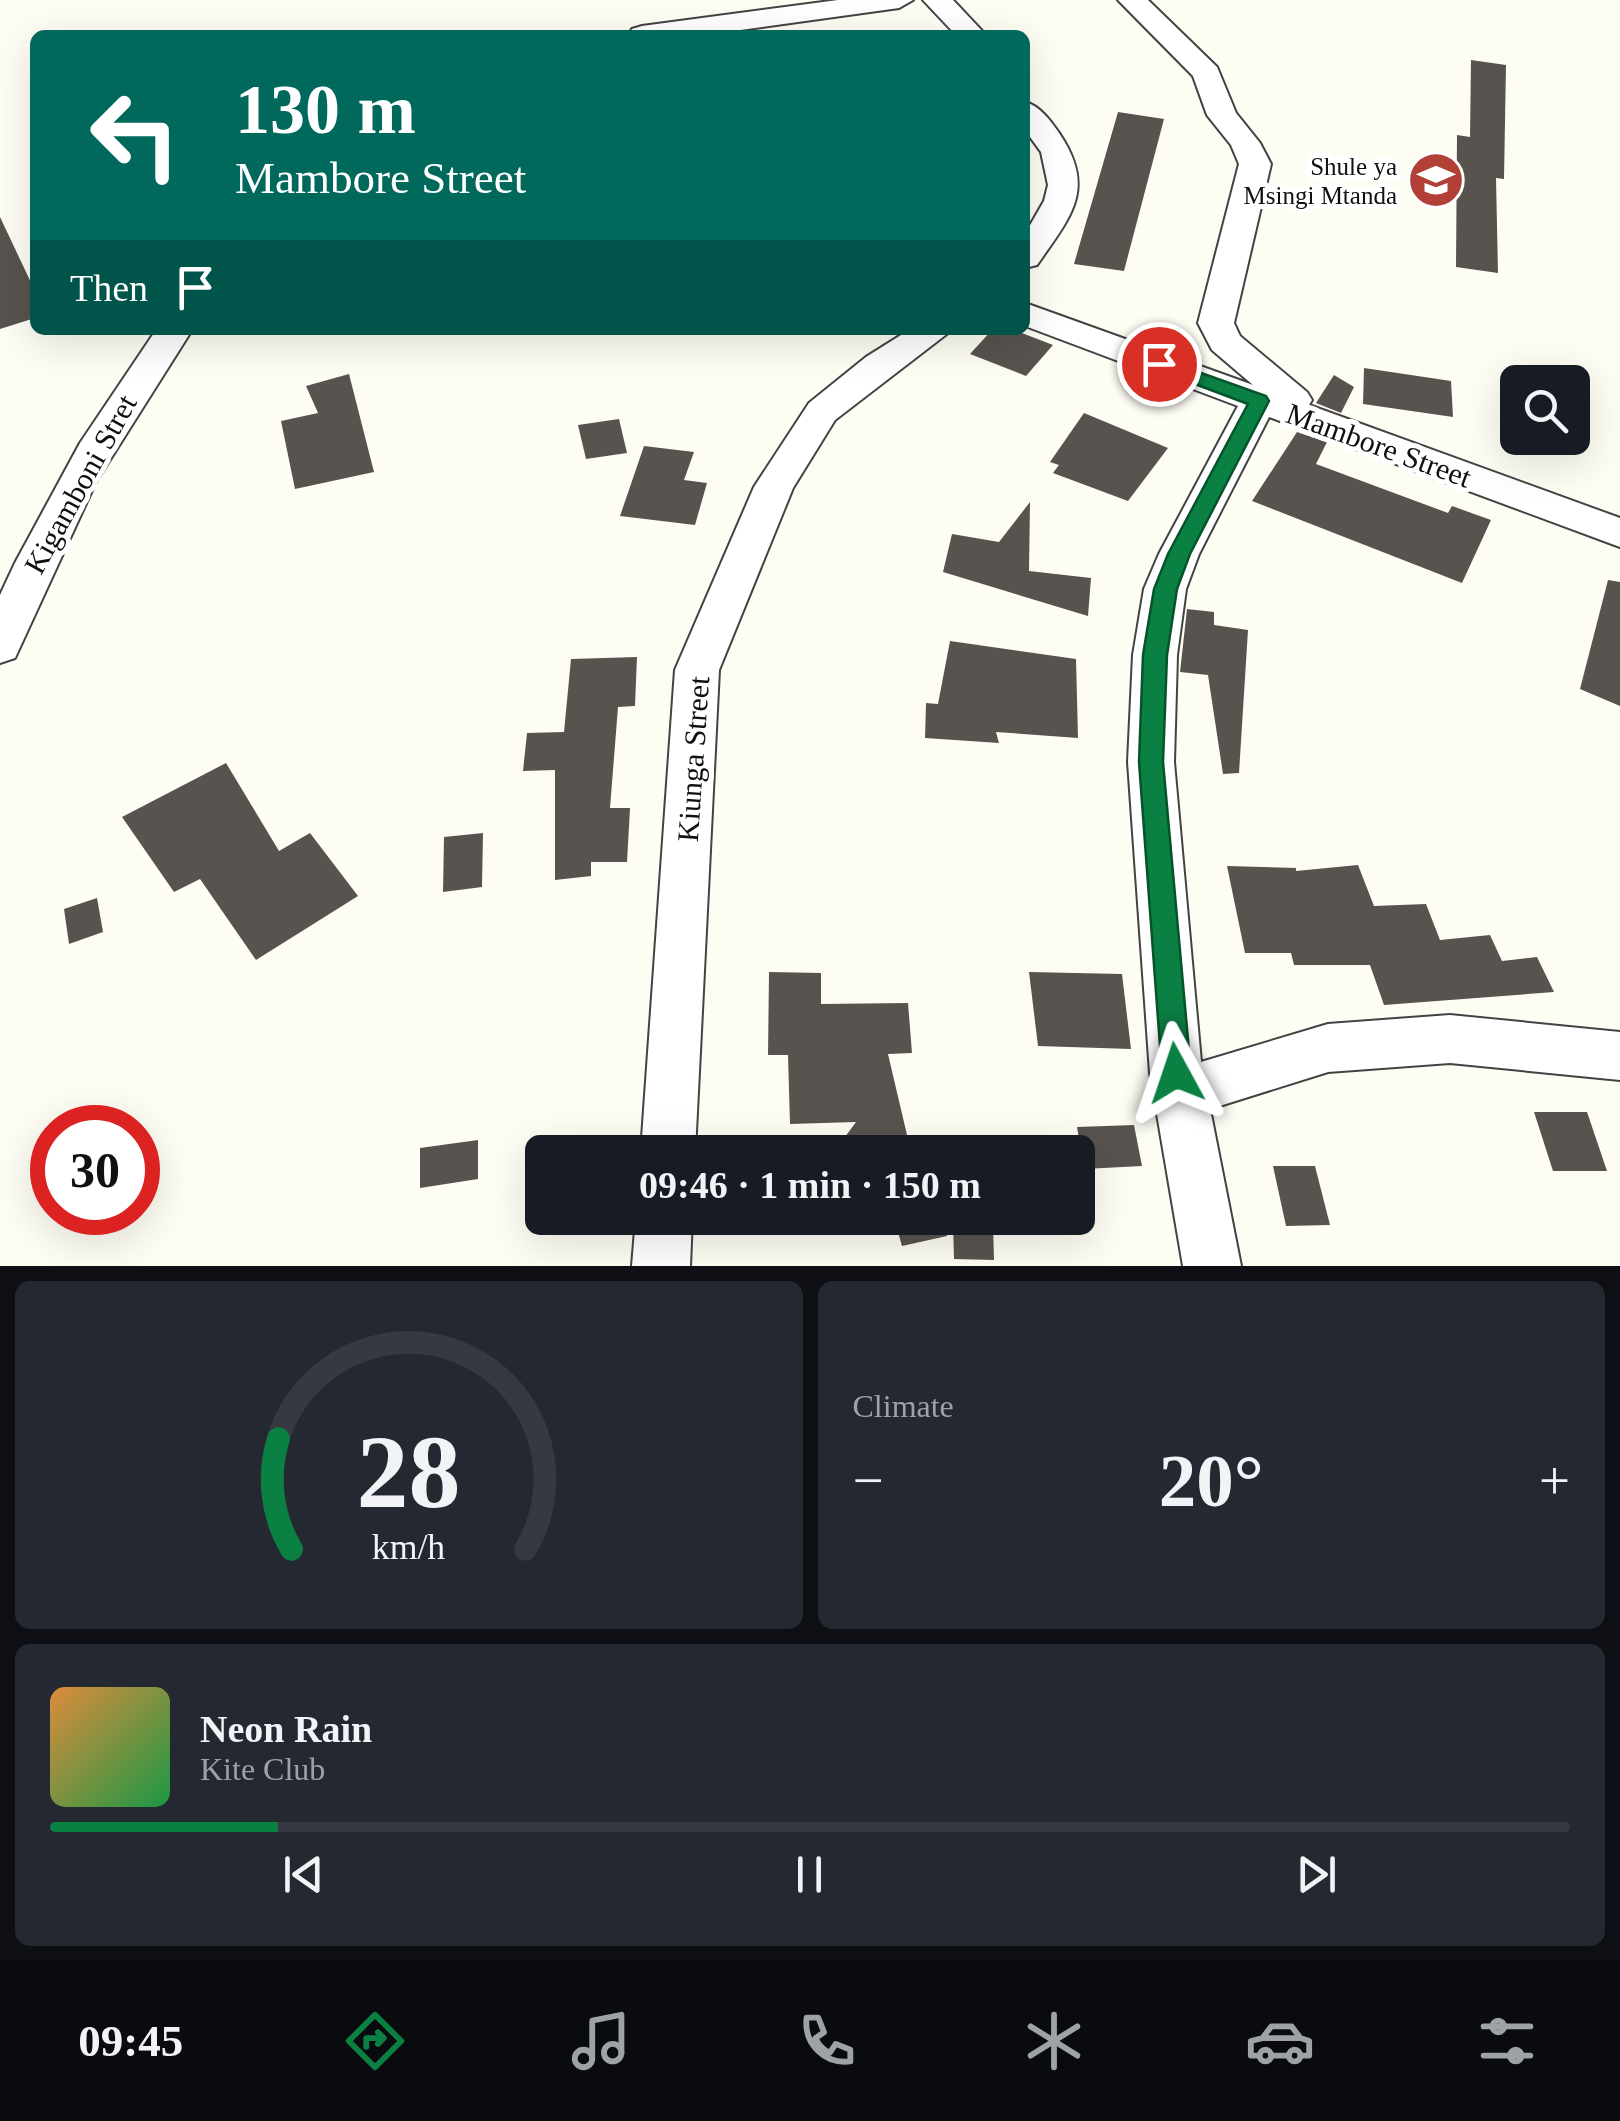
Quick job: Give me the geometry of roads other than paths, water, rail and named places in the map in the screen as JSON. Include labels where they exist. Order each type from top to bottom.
[{"type":"street","points":[[679,30],[899,0]]},
{"type":"street","points":[[937,0],[967,30]]},
{"type":"street","points":[[1132,0],[1207,73],[1222,115],[1245,143],[1255,164],[1216,323],[1225,342],[1263,377],[1334,428]]},
{"type":"street","points":[[1030,117],[1062,163],[1065,195],[1030,250]]},
{"type":"street","name":"Mambore Street","points":[[1030,316],[1620,533]]},
{"type":"street","name":"Kigamboni Stret","points":[[0,646],[42,545],[91,453],[171,335]]},
{"type":"street","name":"Kiunga Street","points":[[669,1135],[697,670],[774,487],[822,412],[879,365],[926,335]]},
{"type":"street","points":[[1212,1266],[1180,1093],[1151,762],[1155,655],[1166,589],[1179,554],[1259,401]]},
{"type":"street","points":[[1180,1093],[1345,1046],[1450,1039],[1620,1056]]},
{"type":"street","points":[[661,1266],[663,1235]]},
{"type":"place","name":"Shule ya Msingi Mtanda","points":[[1436,180]]}]
